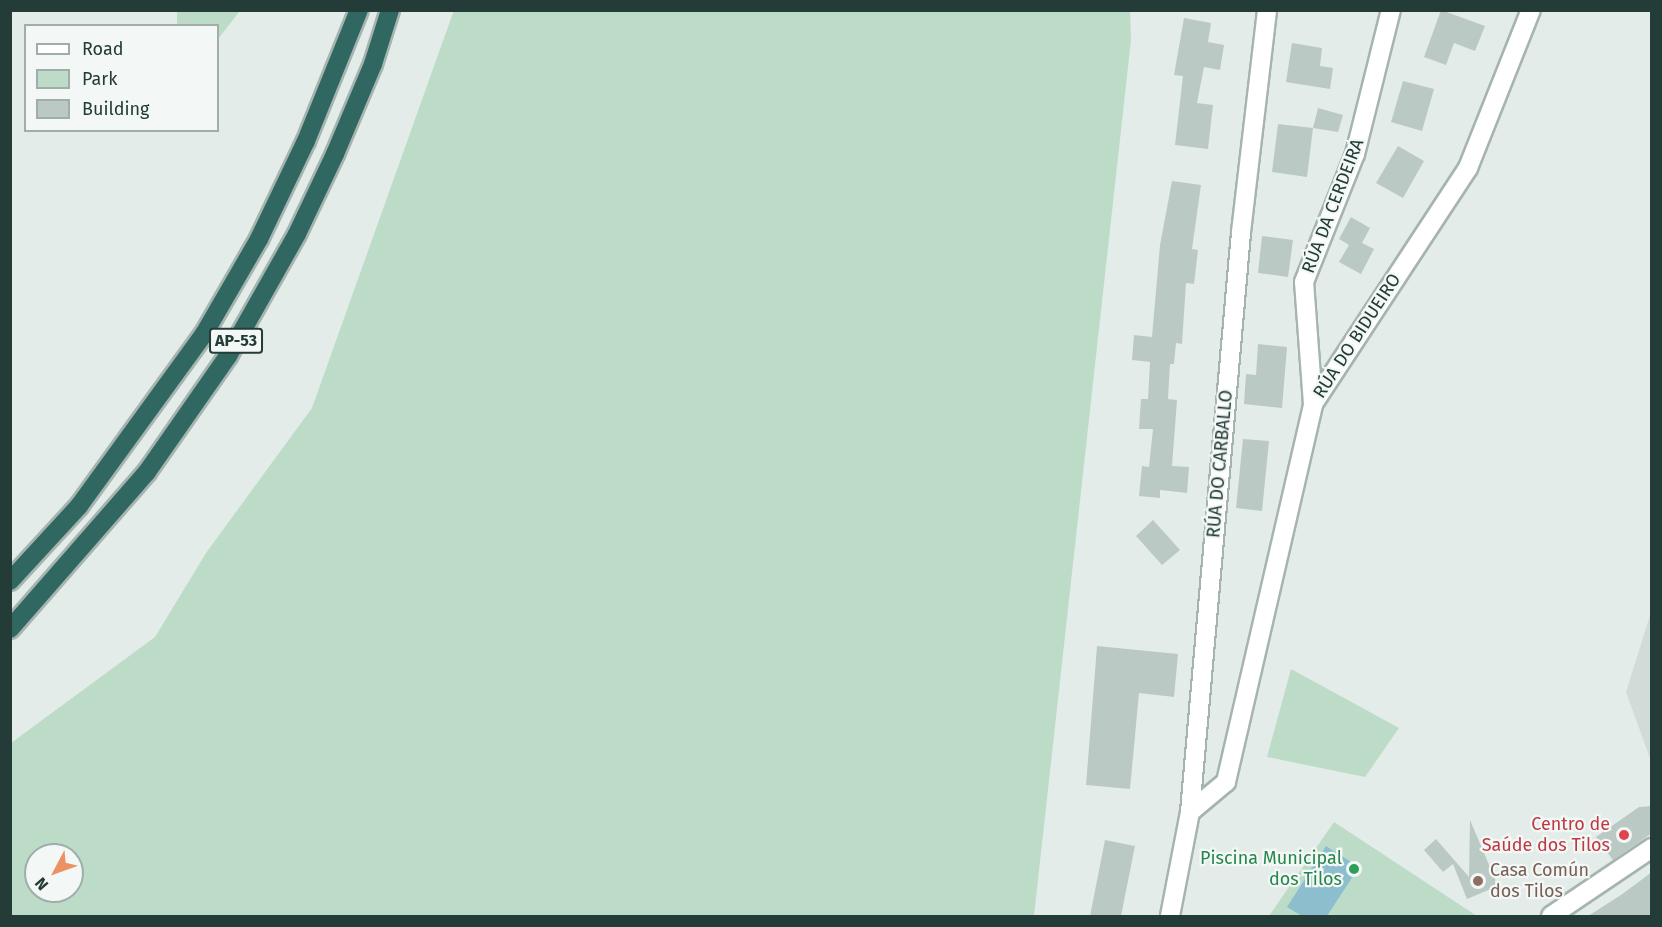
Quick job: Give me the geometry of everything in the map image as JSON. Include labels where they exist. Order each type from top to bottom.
[{"type":"highway","name":"AP-53","points":[[10,581],[79,506],[204,334],[264,229],[306,141],[360,10]]},
{"type":"highway","name":"AP-53","points":[[10,628],[147,472],[228,356],[297,234],[335,154],[373,64],[390,10]]},
{"type":"street","name":"RÚA DO CARBALLO","points":[[1170,916],[1190,812],[1241,232],[1267,10]]},
{"type":"street","name":"RÚA DA CERDEIRA","points":[[1313,404],[1306,275],[1355,154],[1391,10]]},
{"type":"street","name":"RÚA DO BIDUEIRO","points":[[1190,812],[1226,782],[1313,404],[1468,168],[1532,10]]},
{"type":"street","points":[[1551,916],[1652,848]]},
{"type":"shaded area","points":[[1651,612],[1651,761],[1626,692]]},
{"type":"green space","points":[[177,10],[240,11],[219,38],[219,24],[177,24]]},
{"type":"green space","points":[[454,10],[1130,11],[1131,40],[1034,916],[11,916],[11,743],[155,637],[206,553],[312,408]]},
{"type":"green space","points":[[1291,669],[1399,728],[1365,777],[1267,757]]},
{"type":"green space","name":"Piscina Municipal dos Tilos","points":[[1334,822],[1477,916],[1269,916]]},
{"type":"water","points":[[1326,846],[1359,867],[1327,916],[1302,916],[1287,907]]},
{"type":"building","points":[[1441,10],[1485,26],[1475,51],[1454,43],[1446,65],[1424,57]]},
{"type":"building","points":[[1184,18],[1211,23],[1208,42],[1224,45],[1220,70],[1204,67],[1197,103],[1213,105],[1208,149],[1175,145],[1183,76],[1174,75]]},
{"type":"building","points":[[1292,43],[1322,48],[1320,66],[1333,68],[1330,89],[1286,82]]},
{"type":"building","points":[[1403,81],[1434,89],[1422,131],[1391,122]]},
{"type":"building","points":[[1318,108],[1343,115],[1338,132],[1313,128]]},
{"type":"building","points":[[1278,124],[1313,128],[1307,177],[1272,172]]},
{"type":"building","points":[[1398,146],[1424,161],[1403,198],[1376,183]]},
{"type":"building","points":[[1172,181],[1201,185],[1192,249],[1198,250],[1194,284],[1186,283],[1182,344],[1176,343],[1174,364],[1170,364],[1168,399],[1177,400],[1172,466],[1189,467],[1187,493],[1160,490],[1160,498],[1139,496],[1142,466],[1149,467],[1153,429],[1139,429],[1141,399],[1148,399],[1150,362],[1132,360],[1134,335],[1152,337],[1160,245]]},
{"type":"building","points":[[1351,217],[1370,228],[1362,243],[1374,249],[1361,274],[1339,262],[1349,245],[1339,239]]},
{"type":"building","points":[[1262,236],[1293,240],[1288,277],[1258,273]]},
{"type":"building","points":[[1258,344],[1287,347],[1282,408],[1244,404],[1246,374],[1256,375]]},
{"type":"building","points":[[1243,439],[1269,441],[1262,511],[1236,508]]},
{"type":"building","points":[[1153,520],[1180,550],[1162,565],[1136,536]]},
{"type":"building","points":[[1097,646],[1178,654],[1174,697],[1139,693],[1130,789],[1086,785]]},
{"type":"building","name":"Centro de Saúde dos Tilos","points":[[1652,806],[1652,833],[1613,860],[1596,837],[1639,807]]},
{"type":"building","points":[[1470,820],[1498,886],[1467,899],[1453,864],[1443,872],[1424,850],[1436,839],[1469,877]]},
{"type":"building","points":[[1105,840],[1135,846],[1121,916],[1090,916]]},
{"type":"building","points":[[1652,872],[1652,916],[1588,916],[1621,895]]},
{"type":"place","name":"Centro de Saúde dos Tilos","points":[[1624,835]]},
{"type":"place","name":"Piscina Municipal dos Tilos","points":[[1354,869]]},
{"type":"place","name":"Casa Común dos Tilos","points":[[1478,881]]}]
